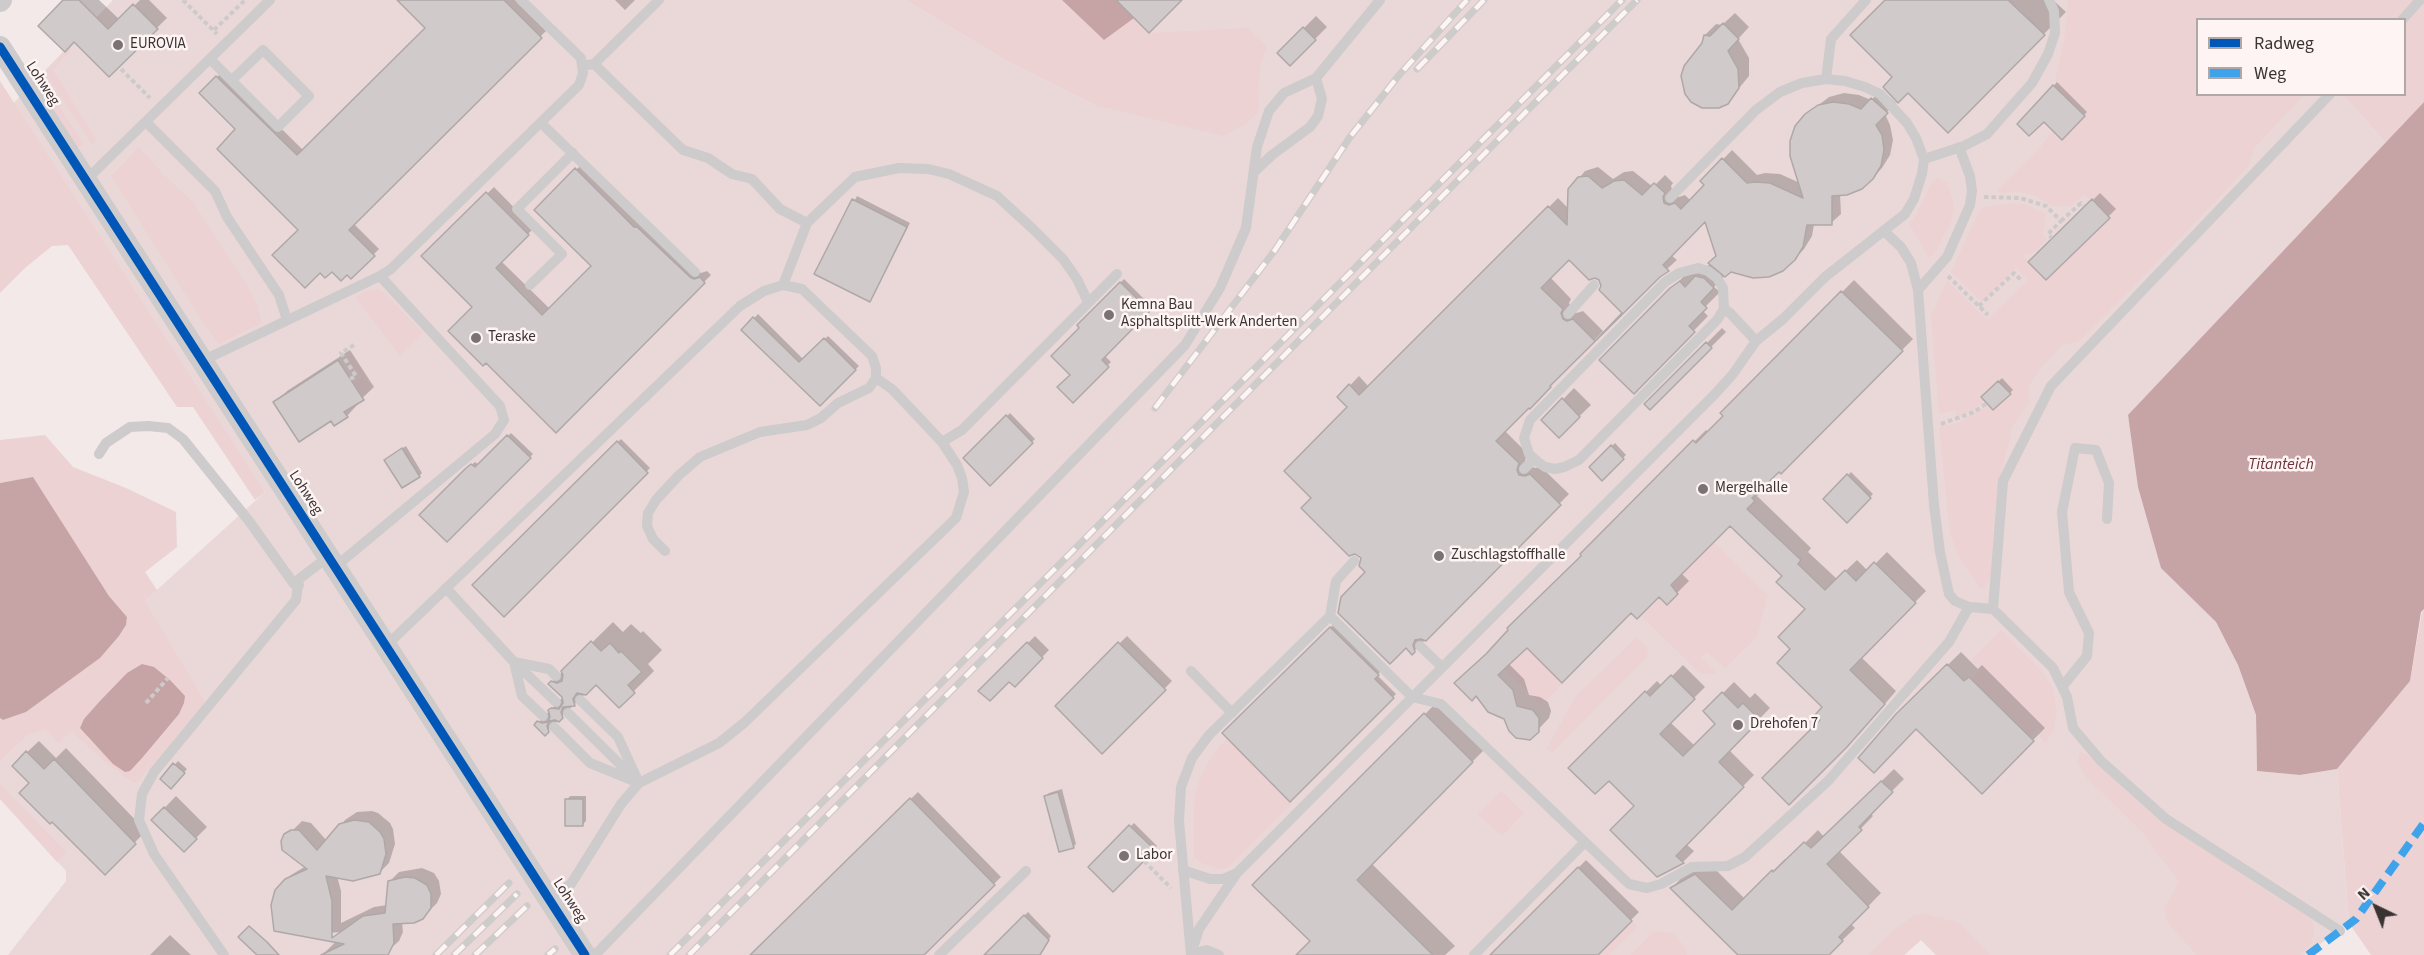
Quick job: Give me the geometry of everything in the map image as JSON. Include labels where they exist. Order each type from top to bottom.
[{"type":"street","name":"Lohweg","points":[[0,47],[585,955]]},
{"type":"lane","points":[[86,180],[270,0]]},
{"type":"lane","points":[[521,0],[580,58],[683,150],[708,158],[732,174],[752,179],[780,209],[807,223]]},
{"type":"lane","points":[[202,361],[380,276],[410,253],[579,86],[589,64],[659,0]]},
{"type":"lane","points":[[595,955],[1185,345],[1220,288],[1246,228],[1257,147],[1269,111],[1276,100],[1295,86],[1316,78],[1380,0]]},
{"type":"lane","points":[[1826,79],[1832,39],[1866,0]]},
{"type":"lane","points":[[1924,159],[1987,134],[2032,83],[2048,54],[2055,33],[2054,11],[2049,0]]},
{"type":"lane","points":[[2404,18],[2420,0]]},
{"type":"lane","points":[[210,59],[232,81],[278,127],[309,96],[263,50],[232,81]]},
{"type":"lane","points":[[1254,172],[1272,155],[1310,127],[1318,116],[1322,99],[1316,78]]},
{"type":"lane","points":[[1191,955],[1199,929],[1238,873],[1715,394],[1733,374],[1756,341],[1783,319],[1825,277],[1905,214],[1914,199],[1924,159],[1907,123],[1880,94],[1845,81],[1826,79],[1802,83],[1780,92],[1756,110],[1670,198]]},
{"type":"lane","points":[[1993,609],[2003,481],[2051,386],[2328,96]]},
{"type":"lane","points":[[544,120],[573,153],[695,272]]},
{"type":"lane","points":[[146,122],[215,191],[227,217],[279,295],[287,320]]},
{"type":"lane","points":[[1918,290],[1947,257],[1971,197],[1970,176],[1959,147]]},
{"type":"lane","points":[[530,285],[562,254],[517,209],[573,153]]},
{"type":"lane","points":[[783,285],[807,223],[855,177],[899,168],[928,169],[949,174],[997,196],[1063,259],[1077,279],[1088,302]]},
{"type":"lane","points":[[1885,232],[1901,247],[1911,263],[1918,290],[1934,505],[1949,594],[1955,601],[1970,607],[1993,609],[2054,669],[2067,697],[2073,728],[2101,761],[2166,819],[2340,931]]},
{"type":"lane","points":[[1698,268],[1708,270],[1723,288],[1724,309],[1706,333],[1579,459],[1564,467],[1554,469],[1545,467],[1534,459],[1525,446],[1524,438],[1530,420],[1665,282],[1687,270],[1698,268]]},
{"type":"lane","points":[[942,442],[962,430],[1118,274]]},
{"type":"lane","points":[[223,955],[154,854],[139,820],[142,794],[154,772],[296,600],[299,579],[332,562],[495,434],[504,420],[500,406],[380,276]]},
{"type":"lane","points":[[386,646],[740,306],[764,291],[783,285],[802,289],[872,356],[876,378],[870,388],[838,404],[807,425],[760,432],[700,457],[678,476],[656,500],[648,513],[646,526],[653,539],[664,551]]},
{"type":"lane","points":[[1568,315],[1594,285]]},
{"type":"lane","points":[[1724,309],[1756,341]]},
{"type":"lane","points":[[549,898],[571,884],[621,804],[639,783],[719,743],[744,723],[956,518],[964,492],[962,478],[942,442],[892,389],[876,378]]},
{"type":"lane","points":[[99,454],[106,443],[130,428],[148,426],[168,428],[183,439],[249,521],[294,584],[299,585]]},
{"type":"lane","points":[[2062,687],[2087,656],[2090,633],[2069,592],[2062,512],[2075,448],[2096,450],[2109,483],[2107,519]]},
{"type":"lane","points":[[1524,469],[1534,459]]},
{"type":"lane","points":[[1191,955],[1179,821],[1181,787],[1192,758],[1209,735],[1330,616],[1336,581],[1354,561]]},
{"type":"lane","points":[[446,588],[514,662],[556,702]]},
{"type":"lane","points":[[1330,616],[1412,697],[1441,704],[1629,884],[1647,888],[1661,884],[1692,867],[1728,866],[1745,857],[1827,781],[1949,642],[1970,607]]},
{"type":"lane","points":[[1420,646],[1442,667]]},
{"type":"lane","points":[[514,662],[549,669],[556,676]]},
{"type":"lane","points":[[514,662],[522,696],[543,716]]},
{"type":"lane","points":[[1191,671],[1232,713]]},
{"type":"lane","points":[[580,700],[618,737],[639,783]]},
{"type":"lane","points":[[568,713],[639,783]]},
{"type":"lane","points":[[554,727],[590,763],[639,783]]},
{"type":"lane","points":[[1474,955],[1586,843]]},
{"type":"lane","points":[[1183,870],[1210,879],[1223,879],[1238,873]]},
{"type":"lane","points":[[939,955],[1026,871]]},
{"type":"lane","points":[[1191,955],[1207,950],[1219,955]]},
{"type":"path","points":[[183,0],[226,43]]},
{"type":"path","points":[[188,4],[192,0]]},
{"type":"path","points":[[214,31],[245,0]]},
{"type":"path","points":[[121,69],[160,108]]},
{"type":"path","points":[[1971,197],[2020,198],[2038,202],[2053,212],[2061,221]]},
{"type":"path","points":[[2052,238],[2048,234],[2061,221],[2073,213],[2081,203],[2084,206]]},
{"type":"path","points":[[1939,267],[1988,315]]},
{"type":"path","points":[[1979,306],[2014,273],[2022,281]]},
{"type":"path","points":[[350,379],[356,376],[341,353],[354,345]]},
{"type":"path","points":[[1928,424],[1946,423],[1974,412],[1987,403]]},
{"type":"path","points":[[146,703],[168,678]]},
{"type":"path","points":[[1144,861],[1170,888],[1184,887]]},
{"type":"shaded area","points":[[113,0],[905,0],[1005,60],[1094,105],[1045,0],[2259,0],[2204,18],[2196,18],[2196,96],[2344,96],[2386,143],[2128,416],[2161,567],[2216,622],[2238,665],[2256,715],[2257,771],[2300,775],[2337,769],[2349,923],[2305,955],[1936,955],[1921,940],[1904,955],[8,955],[66,881],[66,871],[0,799],[0,725],[26,712],[100,658],[119,636],[126,625],[127,617],[265,492],[0,117]]},
{"type":"shaded area","points":[[905,0],[1062,0],[1104,40],[1134,18],[1149,33],[1247,28],[1267,46],[1260,65],[1258,112],[1246,124],[1223,136],[1094,105],[1005,60]]},
{"type":"shaded area","points":[[2068,0],[2424,0],[2424,102],[2386,143],[2344,96],[2406,96],[2406,18],[2196,18],[2196,96],[2303,96],[2255,147],[2248,167],[2101,320],[2078,342],[2062,345],[2040,369],[2028,387],[2030,401],[2013,426],[2000,478],[1994,518],[1991,575],[1988,583],[1981,589],[1957,554],[1950,533],[1939,427],[1959,422],[1988,405],[1993,410],[2010,394],[1998,381],[1981,397],[1984,401],[1974,409],[1957,417],[1955,410],[1939,414],[1931,316],[1947,280],[1987,320],[2028,280],[2016,268],[1982,302],[1951,272],[1977,215],[1983,207],[2013,203],[2025,204],[2046,214],[2043,234],[2047,239],[2035,252],[2023,255],[2046,280],[2110,218],[2084,195],[2071,206],[2052,206],[2036,196],[2020,192],[2000,193],[1997,190],[2053,131],[2062,140],[2085,116],[2057,88],[2055,80],[2064,41]]},
{"type":"shaded area","points":[[71,45],[71,50],[53,70],[96,139],[92,145],[45,72]]},
{"type":"shaded area","points":[[0,81],[265,492],[255,500],[193,407],[177,407],[68,245],[52,246],[0,293]]},
{"type":"shaded area","points":[[54,98],[84,144],[77,148],[47,102]]},
{"type":"shaded area","points":[[139,147],[193,202],[249,288],[257,304],[262,323],[219,344],[204,324],[111,176]]},
{"type":"shaded area","points":[[1938,178],[1947,182],[1954,205],[1951,222],[1934,255],[1928,257],[1909,223],[1917,214],[1930,185]]},
{"type":"shaded area","points":[[378,289],[385,293],[423,333],[400,356],[355,297],[366,291]]},
{"type":"shaded area","points":[[352,355],[371,386],[371,390],[363,397],[354,382],[361,377],[348,357]]},
{"type":"shaded area","points":[[45,435],[73,467],[126,488],[176,512],[177,547],[145,572],[157,590],[145,601],[205,702],[138,782],[134,783],[110,766],[71,731],[59,743],[45,729],[27,735],[0,761],[0,718],[3,720],[26,712],[100,658],[119,636],[126,625],[127,617],[109,596],[33,478],[0,483],[0,440]],"holes":[[[127,673],[179,714],[130,771],[125,772],[113,764],[87,737],[90,714]]]},
{"type":"shaded area","points":[[1713,542],[1768,595],[1757,637],[1725,668],[1707,652],[1701,657],[1718,674],[1701,674],[1641,616]]},
{"type":"shaded area","points":[[2424,609],[2424,955],[2371,955],[2349,923],[2337,769],[2410,681]]},
{"type":"shaded area","points":[[1507,629],[1563,684],[1541,706],[1505,669],[1506,667],[1489,648]]},
{"type":"shaded area","points":[[2001,630],[2045,675],[2053,689],[2057,714],[2053,731],[2045,743],[2038,734],[2041,731],[2038,728],[2029,737],[1971,679],[1980,671],[1971,660]]},
{"type":"shaded area","points":[[1637,637],[1647,648],[1648,656],[1552,753],[1547,748],[1575,697]]},
{"type":"shaded area","points":[[1227,739],[1293,803],[1228,868],[1220,869],[1203,864],[1194,857],[1194,811],[1195,794],[1203,771]]},
{"type":"shaded area","points":[[2080,751],[2096,760],[2127,792],[2160,818],[2313,921],[2314,932],[2311,944],[2300,955],[2197,955],[2168,924],[2164,908],[2179,882],[2142,832],[2087,778],[2077,763]]},
{"type":"shaded area","points":[[0,784],[66,852],[57,862],[0,799]]},
{"type":"shaded area","points":[[1501,791],[1524,813],[1502,836],[1478,814]]},
{"type":"shaded area","points":[[1926,914],[1960,923],[1990,955],[1936,955],[1921,940],[1904,955],[1868,955],[1896,928],[1915,915]]},
{"type":"shaded area","points":[[1632,921],[1637,926],[1609,955],[1598,955]]},
{"type":"shaded area","points":[[1654,931],[1672,933],[1685,947],[1687,955],[1630,955]]},
{"type":"water","points":[[1062,0],[1152,0],[1134,18],[1104,40]]},
{"type":"water","name":"Titanteich","points":[[2424,102],[2424,609],[2421,612],[2410,681],[2337,769],[2300,775],[2257,771],[2256,715],[2238,665],[2216,622],[2161,568],[2138,487],[2128,415]]},
{"type":"water","points":[[33,477],[109,596],[127,617],[126,625],[119,636],[100,658],[26,712],[3,720],[0,718],[0,483]]},
{"type":"water","points":[[142,664],[154,667],[170,680],[185,696],[184,703],[179,714],[142,758],[130,771],[125,772],[113,764],[80,728],[84,719],[127,673]]},
{"type":"building","points":[[63,0],[79,0],[108,29],[133,4],[158,29],[109,77],[74,42],[65,52],[38,26]]},
{"type":"building","points":[[397,0],[504,0],[542,38],[349,230],[375,256],[351,279],[347,275],[341,281],[332,272],[325,278],[320,273],[305,288],[272,255],[298,230],[217,149],[235,129],[199,93],[216,76],[297,155],[425,28]]},
{"type":"building","points":[[1116,0],[1182,0],[1149,33]]},
{"type":"building","points":[[1885,0],[2008,0],[2045,35],[1948,133],[1908,93],[1898,103],[1883,87],[1892,77],[1850,35]]},
{"type":"building","points":[[1723,23],[1739,39],[1728,51],[1738,69],[1739,88],[1728,104],[1719,108],[1702,108],[1691,102],[1685,94],[1681,76],[1684,66],[1702,43],[1704,35],[1710,36]]},
{"type":"building","points":[[1303,27],[1316,40],[1290,66],[1277,53]]},
{"type":"building","points":[[2053,85],[2085,116],[2062,140],[2044,122],[2029,136],[2017,124]]},
{"type":"building","points":[[1871,98],[1888,113],[1876,125],[1882,135],[1884,150],[1881,166],[1873,179],[1862,189],[1847,195],[1832,196],[1832,225],[1807,225],[1803,247],[1795,260],[1783,271],[1769,277],[1753,278],[1731,272],[1725,277],[1708,263],[1716,256],[1705,222],[1663,265],[1669,271],[1660,277],[1496,441],[1519,463],[1517,470],[1519,475],[1530,474],[1561,505],[1426,641],[1415,640],[1413,645],[1415,652],[1412,655],[1406,648],[1390,664],[1338,613],[1341,597],[1365,572],[1359,566],[1361,558],[1355,554],[1349,556],[1301,508],[1311,498],[1284,471],[1347,407],[1337,397],[1349,384],[1359,395],[1548,206],[1567,225],[1568,189],[1578,177],[1588,176],[1602,188],[1614,181],[1624,180],[1642,195],[1654,183],[1665,193],[1664,203],[1669,205],[1675,203],[1681,209],[1704,185],[1700,181],[1722,158],[1747,183],[1770,183],[1803,198],[1790,156],[1790,141],[1795,126],[1805,114],[1818,105],[1833,102],[1849,104],[1861,109]],"holes":[[[1569,260],[1589,280],[1595,278],[1599,280],[1601,286],[1599,290],[1622,313],[1595,341],[1573,319],[1567,321],[1563,319],[1561,313],[1563,309],[1541,288]]]},
{"type":"building","points":[[575,168],[634,227],[637,227],[690,277],[694,279],[700,277],[705,283],[556,433],[486,363],[483,366],[448,331],[472,307],[421,256],[486,192],[529,235],[496,268],[542,315],[591,266],[534,210]]},
{"type":"building","points":[[852,199],[907,227],[870,302],[814,274]]},
{"type":"building","points":[[2092,199],[2110,218],[2046,280],[2028,262]]},
{"type":"building","points":[[1695,276],[1704,278],[1714,288],[1701,302],[1707,308],[1689,326],[1695,332],[1634,394],[1599,360],[1670,288],[1680,281],[1685,287]]},
{"type":"building","points":[[1120,282],[1150,311],[1102,360],[1109,367],[1073,403],[1057,387],[1070,375],[1051,356],[1079,328],[1077,325]]},
{"type":"building","name":"Mergelhalle","points":[[1841,291],[1903,351],[1781,474],[1779,472],[1752,498],[1755,501],[1747,509],[1801,560],[1798,564],[1825,590],[1845,570],[1856,581],[1874,562],[1916,603],[1850,670],[1885,704],[1847,747],[1789,805],[1762,778],[1820,720],[1815,715],[1822,707],[1777,663],[1790,649],[1778,637],[1805,609],[1776,582],[1782,576],[1730,526],[1671,585],[1678,594],[1667,605],[1659,597],[1637,619],[1631,613],[1562,683],[1527,648],[1498,675],[1513,690],[1517,706],[1533,710],[1539,718],[1539,732],[1530,740],[1516,738],[1509,731],[1504,719],[1488,712],[1476,696],[1472,701],[1454,683],[1486,654],[1508,630],[1507,628],[1581,556],[1580,554],[1693,440],[1696,443],[1723,416],[1720,413]]},
{"type":"building","points":[[753,317],[799,362],[824,338],[856,370],[820,406],[741,330]]},
{"type":"building","points":[[1706,342],[1712,348],[1650,410],[1644,404]]},
{"type":"building","points":[[338,360],[364,400],[344,412],[348,417],[334,426],[331,421],[299,442],[273,402]]},
{"type":"building","points":[[1998,381],[2011,394],[1993,410],[1981,397]]},
{"type":"building","points":[[1562,398],[1580,417],[1559,438],[1541,420]]},
{"type":"building","points":[[1006,415],[1033,443],[990,486],[963,458]]},
{"type":"building","points":[[507,435],[531,458],[447,542],[419,515],[465,469],[471,464],[475,467]]},
{"type":"building","points":[[617,441],[648,473],[504,617],[472,585]]},
{"type":"building","points":[[1611,445],[1624,459],[1602,481],[1589,467]]},
{"type":"building","points":[[402,448],[420,477],[402,488],[384,460]]},
{"type":"building","points":[[1847,474],[1871,498],[1847,523],[1823,499]]},
{"type":"building","points":[[1330,627],[1379,675],[1375,679],[1394,698],[1290,802],[1222,733]]},
{"type":"building","points":[[591,641],[601,651],[610,643],[642,672],[628,685],[635,693],[619,708],[596,685],[586,695],[577,693],[573,699],[575,706],[563,707],[561,712],[563,718],[559,722],[549,721],[547,726],[549,732],[545,736],[534,725],[537,721],[548,722],[550,717],[548,710],[559,709],[563,703],[562,697],[548,684],[551,681],[557,683],[562,681],[561,671]]},
{"type":"building","points":[[1027,642],[1043,658],[1015,687],[1009,682],[990,701],[978,691]]},
{"type":"building","points":[[1118,642],[1166,690],[1102,754],[1055,706]]},
{"type":"building","points":[[1947,664],[1964,681],[1969,677],[2034,741],[1982,794],[1916,729],[1874,773],[1858,758],[1896,714]]},
{"type":"building","points":[[1671,675],[1695,699],[1660,734],[1683,756],[1715,724],[1703,711],[1722,692],[1738,708],[1743,703],[1760,720],[1719,762],[1744,787],[1676,856],[1684,863],[1657,877],[1610,830],[1634,806],[1609,781],[1595,794],[1568,768],[1645,691],[1650,696]]},
{"type":"building","points":[[1424,713],[1473,762],[1357,880],[1433,955],[1296,955],[1310,941],[1252,885]]},
{"type":"building","points":[[26,751],[44,769],[54,759],[136,844],[105,875],[19,793],[29,783],[12,766]]},
{"type":"building","points":[[173,763],[185,773],[171,789],[160,779]]},
{"type":"building","points":[[1881,781],[1893,792],[1859,827],[1862,830],[1827,864],[1869,907],[1839,937],[1843,941],[1829,955],[1738,955],[1670,888],[1695,874],[1732,910],[1804,842],[1811,848]]},
{"type":"building","points":[[1058,792],[1074,848],[1059,852],[1044,796]]},
{"type":"building","points":[[910,798],[995,885],[924,955],[750,955]]},
{"type":"building","points":[[565,799],[583,799],[583,826],[565,826]]},
{"type":"building","points":[[164,807],[197,839],[184,852],[151,820]]},
{"type":"building","points":[[354,820],[369,822],[380,832],[384,839],[386,854],[380,874],[353,881],[326,876],[332,901],[332,938],[363,916],[385,913],[388,881],[405,877],[415,878],[427,885],[431,894],[431,908],[423,919],[414,923],[393,924],[394,943],[388,955],[321,955],[344,944],[274,931],[271,905],[275,890],[285,879],[307,869],[282,850],[281,841],[284,834],[291,830],[299,830],[317,850],[339,824]]},
{"type":"building","name":"Labor","points":[[1129,825],[1155,850],[1113,892],[1088,867]]},
{"type":"building","points":[[1578,867],[1632,921],[1598,955],[1490,955]]},
{"type":"building","points":[[1024,915],[1049,940],[1040,955],[984,955]]},
{"type":"building","points":[[249,926],[279,955],[257,955],[238,937]]},
{"type":"railway","points":[[1155,408],[1275,250],[1350,137],[1400,74],[1467,0]]},
{"type":"railway","points":[[1417,69],[1484,0]]},
{"type":"railway","points":[[670,955],[1622,0]]},
{"type":"railway","points":[[689,955],[1637,0]]},
{"type":"railway","points":[[436,955],[509,883]]},
{"type":"railway","points":[[454,955],[517,894]]},
{"type":"railway","points":[[475,955],[527,906]]},
{"type":"railway","points":[[548,955],[555,949]]},
{"type":"marked path","points":[[2308,955],[2356,919],[2424,823]]},
{"type":"cycle path","points":[[0,47],[585,955]]},
{"type":"place","name":"EUROVIA","points":[[118,45]]},
{"type":"place","name":"Kemna Bau Asphaltsplitt-Werk Anderten","points":[[1109,315]]},
{"type":"place","name":"Teraske","points":[[476,338]]},
{"type":"place","name":"Mergelhalle","points":[[1703,489]]},
{"type":"place","name":"Zuschlagstoffhalle","points":[[1439,556]]},
{"type":"place","name":"Drehofen 7","points":[[1738,725]]},
{"type":"place","name":"Labor","points":[[1124,856]]}]
